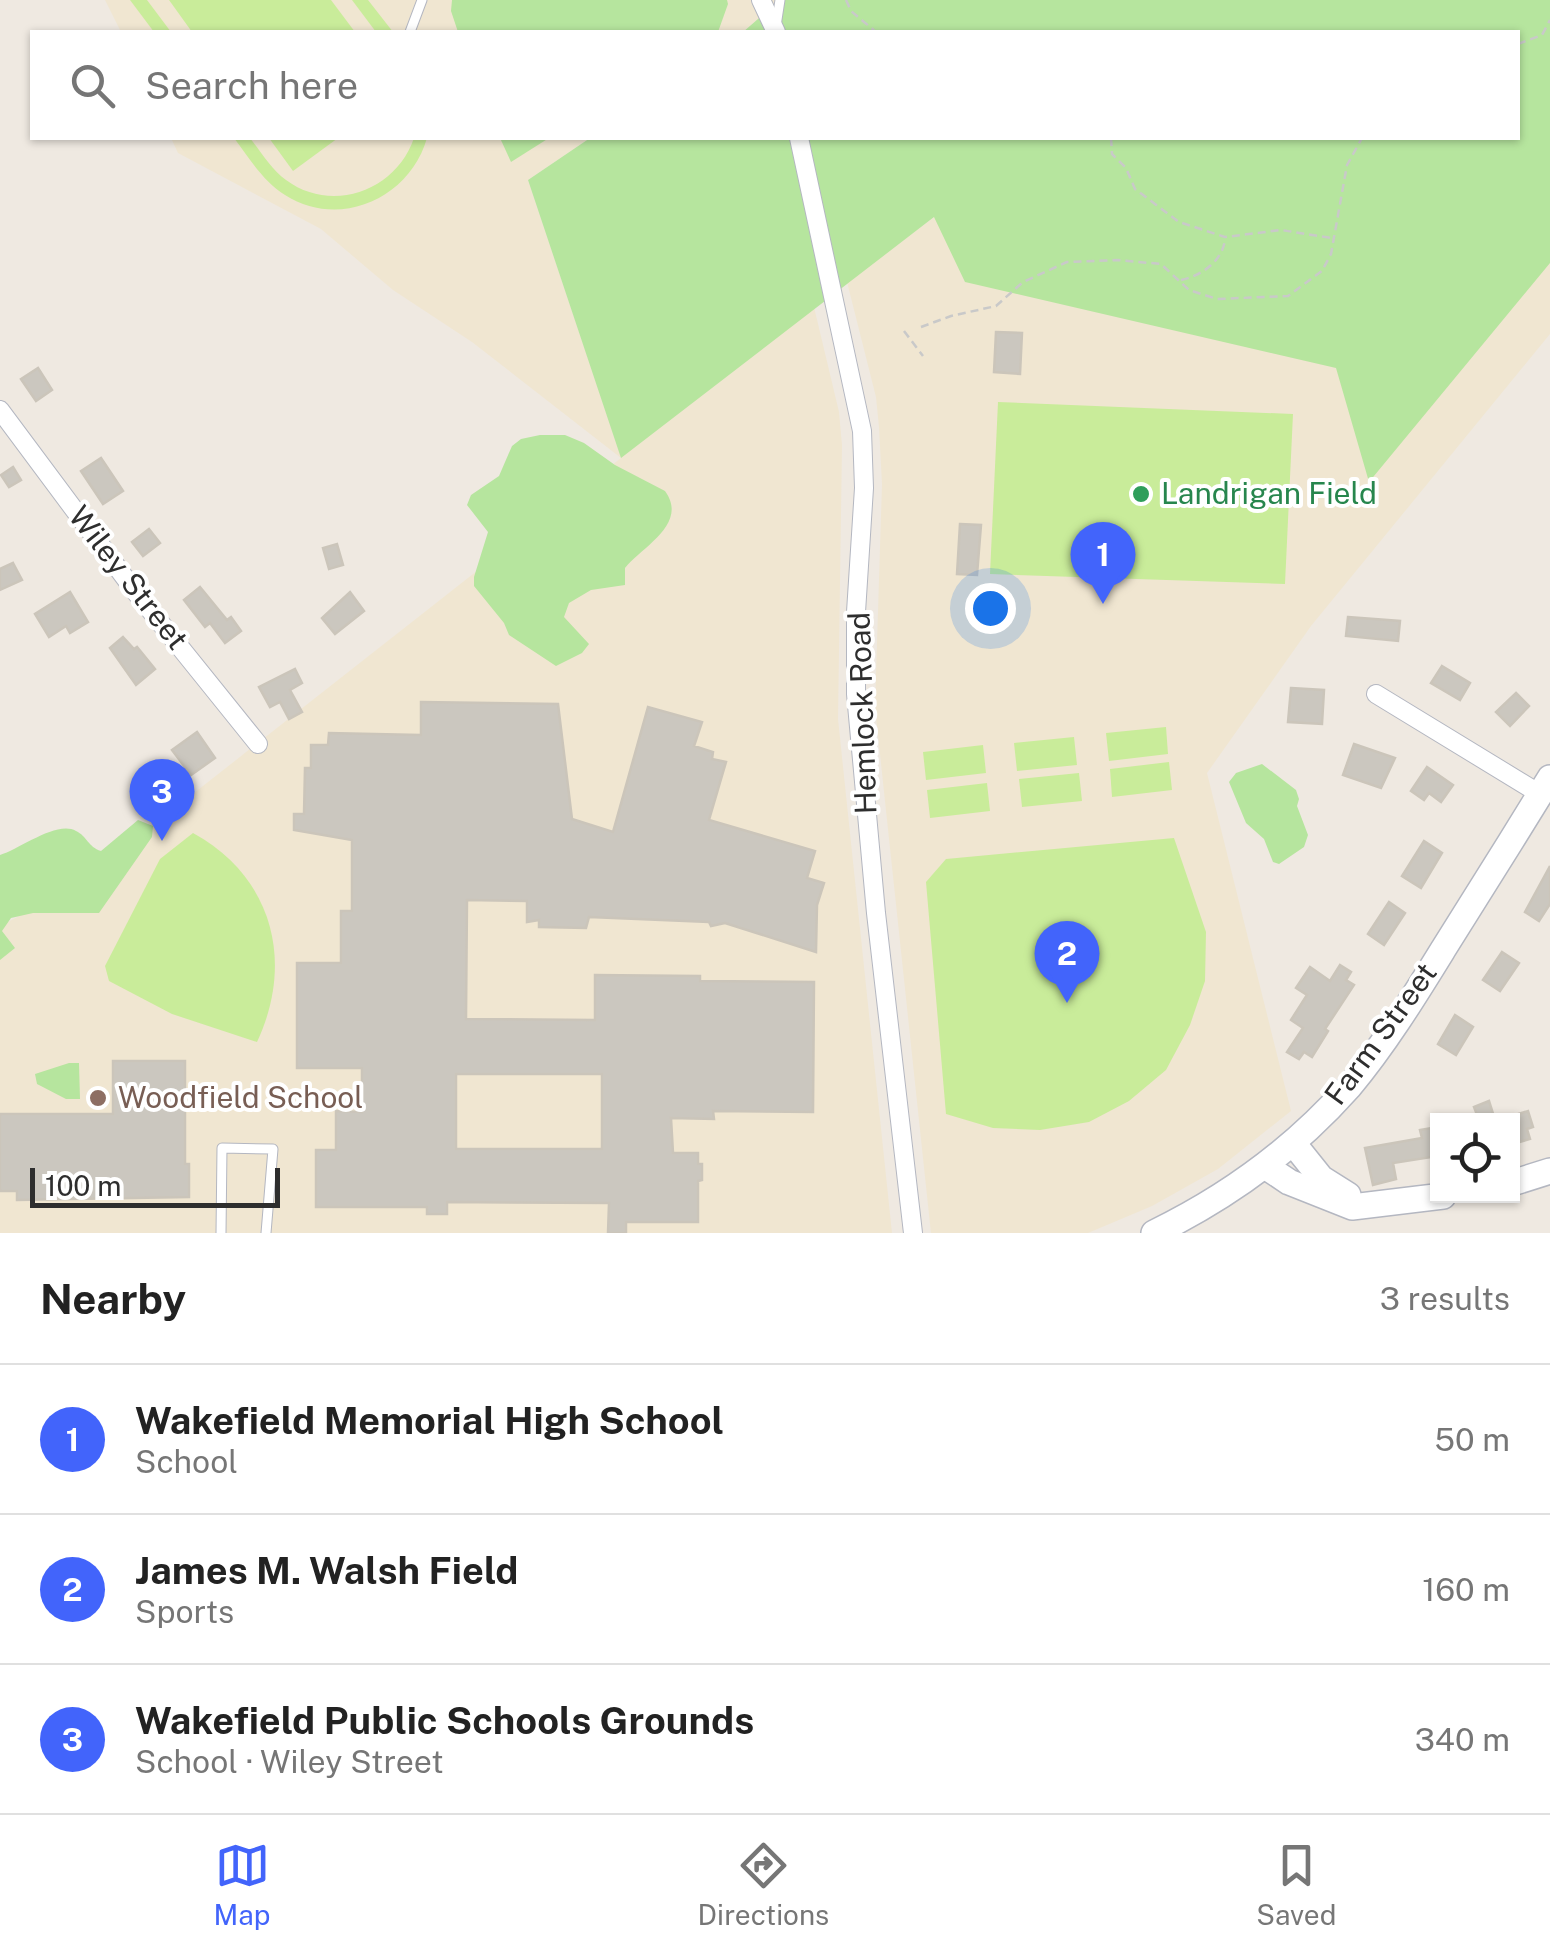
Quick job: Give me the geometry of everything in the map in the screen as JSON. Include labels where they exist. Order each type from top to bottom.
[{"type":"main road","name":"Farm Street","points":[[1154,1233],[1212,1202],[1265,1166],[1350,1085],[1400,1018],[1545,786]]},
{"type":"main road","points":[[1293,1143],[1310,1168],[1334,1187],[1360,1200],[1381,1204]]},
{"type":"main road","points":[[1265,1166],[1289,1182],[1340,1204],[1362,1208],[1430,1198]]},
{"type":"main road","points":[[1520,1180],[1550,1171]]},
{"type":"street","points":[[761,0],[776,30]]},
{"type":"street","name":"Hemlock Road","points":[[798,140],[862,431],[864,488],[856,612],[856,694],[912,1233]]},
{"type":"street","name":"Wiley Street","points":[[0,410],[119,571],[258,744]]},
{"type":"street","points":[[1376,694],[1545,786]]},
{"type":"lane","points":[[411,30],[422,0]]},
{"type":"lane","points":[[776,30],[780,0]]},
{"type":"lane","points":[[221,1233],[222,1148],[250,1148],[272,1149],[266,1233]]},
{"type":"path","points":[[846,0],[851,10],[874,30]]},
{"type":"path","points":[[1520,43],[1542,34],[1550,20]]},
{"type":"path","points":[[1111,140],[1112,154],[1126,168],[1142,197],[1178,222],[1225,237],[1281,230],[1334,239]]},
{"type":"path","points":[[920,327],[996,306],[1023,282],[1068,262],[1117,260],[1160,264],[1188,290],[1218,299],[1288,296],[1322,271],[1331,254],[1348,166],[1361,140]]},
{"type":"path","points":[[1181,280],[1200,276],[1209,268],[1224,248],[1225,237]]},
{"type":"path","points":[[904,332],[922,356]]},
{"type":"shaded area","points":[[105,0],[780,0],[745,30],[120,30]]},
{"type":"shaded area","points":[[1550,0],[1550,334],[1311,626],[1207,773],[1291,1111],[1218,1169],[1152,1206],[1088,1233],[931,1233],[875,707],[882,484],[879,427],[876,397],[847,282],[1004,165],[1520,140],[1520,30]]},
{"type":"shaded area","points":[[172,140],[587,140],[528,180],[621,457],[814,307],[839,412],[842,445],[838,719],[892,1233],[0,1233],[0,926],[48,901],[194,793],[621,458],[472,342],[393,290],[321,229],[178,153]]},
{"type":"green space","points":[[130,0],[147,0],[170,30],[152,30]]},
{"type":"green space","points":[[169,0],[331,0],[354,30],[191,30]]},
{"type":"green space","points":[[352,0],[368,0],[391,30],[374,30]]},
{"type":"green space","points":[[452,0],[727,0],[728,4],[719,30],[457,30]]},
{"type":"green space","points":[[780,0],[1550,0],[1550,263],[1369,482],[1336,368],[965,282],[934,217],[621,458],[528,180],[587,140],[1520,140],[1520,30],[745,30]]},
{"type":"green space","points":[[235,140],[252,140],[281,176],[304,190],[342,196],[378,184],[393,172],[413,140],[426,140],[418,159],[389,192],[350,208],[306,205],[285,195],[257,169]]},
{"type":"green space","points":[[270,140],[335,140],[293,171]]},
{"type":"green space","points":[[501,140],[546,140],[511,162]]},
{"type":"green space","name":"Landrigan Field","points":[[998,402],[1293,414],[1285,584],[990,574]]},
{"type":"green space","points":[[565,435],[584,443],[615,465],[665,491],[671,503],[671,514],[660,534],[625,568],[625,585],[591,590],[569,603],[564,617],[589,644],[582,653],[556,666],[509,635],[474,586],[488,532],[467,505],[471,495],[499,476],[512,446],[521,439]]},
{"type":"green space","points":[[1166,727],[1168,754],[1109,761],[1106,733]]},
{"type":"green space","points":[[1074,737],[1077,765],[1017,771],[1014,743]]},
{"type":"green space","points":[[983,745],[986,773],[926,780],[923,752]]},
{"type":"green space","points":[[1169,762],[1172,790],[1112,797],[1110,769]]},
{"type":"green space","points":[[1262,764],[1296,790],[1297,806],[1308,835],[1304,847],[1279,864],[1273,862],[1264,839],[1246,823],[1229,782],[1236,773]]},
{"type":"green space","points":[[1079,773],[1082,801],[1022,807],[1019,779]]},
{"type":"green space","points":[[987,783],[990,811],[930,818],[927,790]]},
{"type":"green space","points":[[138,820],[153,826],[152,837],[99,913],[33,913],[11,918],[2,931],[15,948],[0,960],[0,855],[59,829],[80,833],[101,851]]},
{"type":"green space","points":[[193,833],[242,872],[269,923],[274,981],[257,1042],[172,1014],[109,981],[105,966],[160,859]]},
{"type":"green space","points":[[1174,838],[1206,932],[1205,981],[1190,1025],[1166,1070],[1129,1101],[1089,1122],[1040,1130],[993,1128],[946,1114],[926,882],[946,859]]},
{"type":"green space","points":[[79,1063],[80,1099],[66,1099],[37,1084],[35,1074]]},
{"type":"building","points":[[996,332],[1022,333],[1020,374],[994,372]]},
{"type":"building","points":[[38,368],[52,390],[36,401],[21,379]]},
{"type":"building","points":[[101,458],[123,491],[103,504],[81,471]]},
{"type":"building","points":[[13,467],[21,480],[9,487],[1,475]]},
{"type":"building","points":[[960,524],[981,525],[977,575],[957,574]]},
{"type":"building","points":[[149,529],[160,543],[143,556],[132,542]]},
{"type":"building","points":[[337,544],[343,565],[329,569],[323,548]]},
{"type":"building","points":[[13,563],[22,580],[0,590],[0,569]]},
{"type":"building","points":[[200,587],[241,631],[225,643],[210,623],[205,627],[184,600]]},
{"type":"building","points":[[70,592],[88,622],[70,633],[66,626],[49,637],[35,614]]},
{"type":"building","points":[[350,592],[364,611],[335,634],[322,618]]},
{"type":"building","points":[[1348,617],[1400,621],[1398,641],[1346,636]]},
{"type":"building","points":[[123,637],[155,669],[136,685],[110,648]]},
{"type":"building","points":[[1442,666],[1470,683],[1460,700],[1431,683]]},
{"type":"building","points":[[295,669],[302,683],[290,690],[302,712],[289,719],[280,702],[270,707],[259,687]]},
{"type":"building","points":[[1291,688],[1324,690],[1322,724],[1288,722]]},
{"type":"building","points":[[1516,693],[1529,706],[1510,726],[1496,712]]},
{"type":"building","points":[[421,702],[558,704],[572,819],[613,832],[648,707],[702,722],[694,746],[713,752],[712,759],[726,762],[709,820],[815,851],[807,878],[824,883],[817,905],[816,952],[725,923],[711,926],[709,922],[589,917],[586,928],[539,927],[539,920],[527,922],[527,901],[467,900],[466,1019],[595,1020],[595,975],[814,982],[813,1112],[713,1111],[714,1119],[671,1118],[673,1153],[698,1153],[698,1164],[702,1164],[698,1222],[626,1222],[626,1233],[608,1233],[609,1203],[447,1202],[447,1214],[427,1214],[427,1207],[316,1207],[316,1150],[336,1150],[336,1111],[362,1112],[362,1068],[297,1068],[297,963],[341,963],[341,911],[352,911],[352,840],[294,830],[294,814],[304,814],[305,768],[311,768],[311,745],[328,745],[329,733],[421,735]],"holes":[[[456,1074],[602,1074],[602,1149],[456,1149]]]},
{"type":"building","points":[[197,732],[215,758],[191,775],[172,750]]},
{"type":"building","points":[[1354,744],[1395,758],[1381,788],[1343,775]]},
{"type":"building","points":[[1427,767],[1453,785],[1441,802],[1429,793],[1424,800],[1411,791]]},
{"type":"building","points":[[1424,841],[1442,853],[1421,888],[1402,876]]},
{"type":"building","points":[[1550,866],[1550,904],[1539,921],[1525,912]]},
{"type":"building","points":[[1389,902],[1405,913],[1384,945],[1368,934]]},
{"type":"building","points":[[1502,952],[1519,963],[1500,991],[1483,980]]},
{"type":"building","points":[[1340,965],[1351,972],[1346,980],[1354,985],[1312,1057],[1304,1052],[1299,1059],[1287,1052],[1303,1028],[1291,1020],[1307,995],[1296,988],[1310,967],[1330,981]]},
{"type":"building","points":[[1455,1015],[1473,1027],[1456,1055],[1438,1044]]},
{"type":"building","points":[[113,1061],[185,1061],[185,1164],[189,1164],[189,1197],[17,1200],[17,1191],[0,1191],[0,1114],[113,1114]]},
{"type":"building","points":[[1489,1101],[1493,1113],[1476,1113],[1474,1107]]},
{"type":"building","points":[[1528,1111],[1533,1127],[1527,1129],[1530,1139],[1520,1142],[1520,1114]]},
{"type":"building","points":[[1430,1128],[1430,1157],[1393,1163],[1396,1179],[1373,1185],[1365,1148],[1422,1138],[1420,1130]]},
{"type":"place","name":"Landrigan Field","points":[[1141,494]]},
{"type":"place","name":"Wakefield Memorial High School","points":[[1103,604]]},
{"type":"place","name":"Wakefield Public Schools Grounds","points":[[162,841]]},
{"type":"place","name":"James M. Walsh Field","points":[[1067,1003]]},
{"type":"place","name":"Woodfield School","points":[[98,1098]]}]
